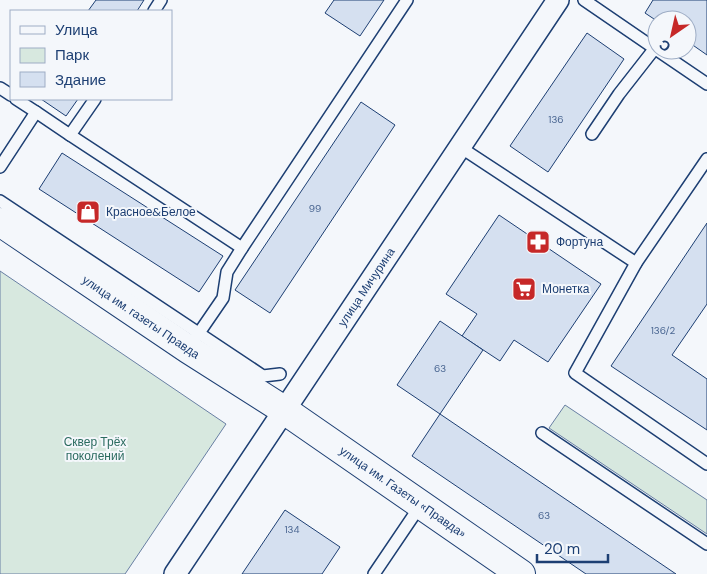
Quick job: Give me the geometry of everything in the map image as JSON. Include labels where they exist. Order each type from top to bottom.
[{"type":"street","name":"улица Мичурина","points":[[175,574],[558,0]]},
{"type":"street","name":"улица им. газеты Правда","points":[[0,222],[193,342],[284,410]]},
{"type":"street","name":"улица им. Газеты «Правда»","points":[[284,410],[420,506],[521,574]]},
{"type":"lane","points":[[193,342],[223,298],[227,272],[242,248],[407,0]]},
{"type":"lane","points":[[584,0],[647,43]]},
{"type":"lane","points":[[592,134],[619,94],[647,60]]},
{"type":"lane","points":[[672,60],[707,84]]},
{"type":"lane","points":[[18,100],[242,248]]},
{"type":"lane","points":[[70,135],[94,100]]},
{"type":"lane","points":[[0,167],[36,112]]},
{"type":"lane","points":[[460,146],[636,263]]},
{"type":"lane","points":[[707,159],[636,263],[575,373],[707,464]]},
{"type":"lane","points":[[0,201],[193,342],[263,376],[280,374]]},
{"type":"lane","points":[[542,432],[707,544]]},
{"type":"lane","points":[[374,574],[420,506]]},
{"type":"green space","name":"Сквер Трёх поколений","points":[[0,271],[226,424],[125,574],[0,574]]},
{"type":"green space","points":[[565,405],[707,500],[707,534],[549,428]]},
{"type":"building","points":[[96,0],[144,0],[138,10],[89,10]]},
{"type":"building","points":[[334,0],[384,0],[360,36],[325,13]]},
{"type":"building","points":[[653,0],[707,0],[707,55],[697,48],[697,10],[647,10],[647,14],[645,13]]},
{"type":"building","points":[[587,33],[624,59],[548,172],[510,146]]},
{"type":"building","points":[[42,100],[77,100],[66,116]]},
{"type":"building","points":[[361,102],[395,125],[270,313],[235,290]]},
{"type":"building","points":[[62,153],[223,256],[199,292],[39,189]]},
{"type":"building","name":"Монетка","points":[[499,215],[601,284],[548,362],[514,340],[500,361],[462,336],[477,314],[446,294]]},
{"type":"building","points":[[707,223],[707,304],[672,355],[707,379],[707,430],[611,366]]},
{"type":"building","points":[[440,321],[483,350],[440,414],[397,385]]},
{"type":"building","points":[[440,414],[676,574],[586,574],[412,456]]},
{"type":"building","points":[[285,510],[340,547],[322,574],[242,574]]},
{"type":"place","name":"Красное&Белое","points":[[88,212]]},
{"type":"place","name":"Фортуна","points":[[538,242]]},
{"type":"place","name":"Монетка","points":[[524,289]]}]
